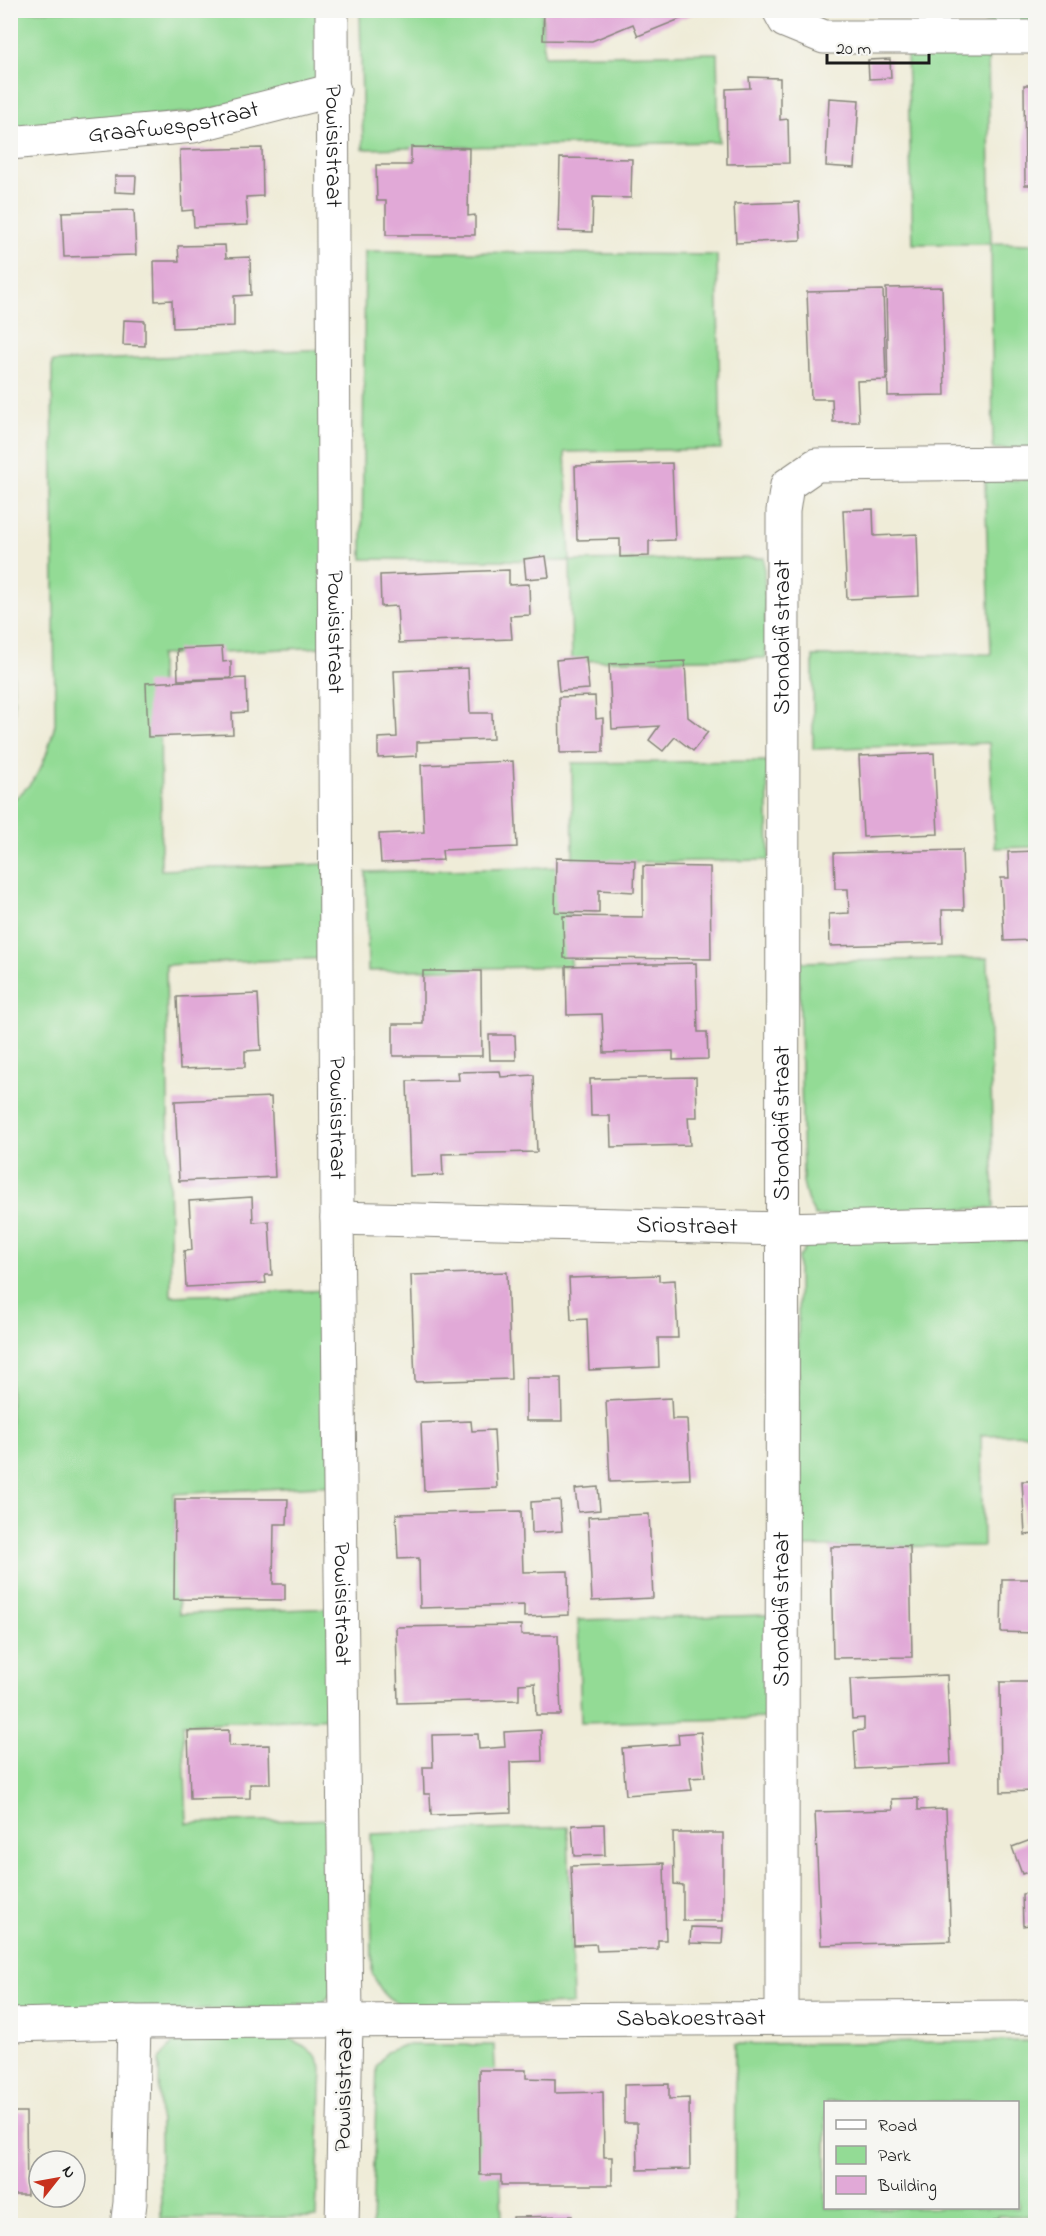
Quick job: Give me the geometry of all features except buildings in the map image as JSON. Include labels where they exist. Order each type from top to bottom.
[{"type":"street","name":"Powisistraat","points":[[332,10],[337,1218],[346,2020],[342,2226]]},
{"type":"street","points":[[779,10],[785,21],[824,37],[1035,37]]},
{"type":"street","name":"Graafwespstraat","points":[[10,143],[193,126],[334,90]]},
{"type":"street","name":"Stondoifistraat","points":[[782,2017],[783,511],[787,485],[816,465],[1035,463]]},
{"type":"street","name":"Sriostraat","points":[[337,1218],[781,1229],[1035,1223]]},
{"type":"street","name":"Sabakoestraat","points":[[346,2020],[1035,2017]]},
{"type":"street","points":[[10,2025],[346,2020]]},
{"type":"street","points":[[127,2226],[130,2203],[134,2022]]},
{"type":"green space","points":[[10,11],[323,11],[322,85],[202,111],[11,130]]},
{"type":"green space","points":[[360,11],[542,11],[544,56],[717,53],[719,142],[363,149]]},
{"type":"green space","points":[[985,11],[1035,11],[1035,24],[985,23]]},
{"type":"green space","points":[[988,52],[991,243],[1035,244],[1035,449],[993,449],[991,244],[913,244],[907,54]]},
{"type":"green space","points":[[365,251],[717,255],[721,449],[565,452],[570,561],[362,559]]},
{"type":"green space","points":[[329,349],[326,647],[160,655],[161,870],[325,864],[330,958],[166,965],[171,1296],[333,1290],[337,1485],[174,1494],[179,1614],[335,1608],[338,1718],[183,1724],[187,1823],[337,1819],[333,1991],[321,2006],[11,2017],[10,802],[29,786],[41,768],[55,724],[52,362]]},
{"type":"green space","points":[[1035,479],[1035,847],[995,848],[989,743],[813,749],[813,656],[991,654],[985,481]]},
{"type":"green space","points":[[10,489],[14,727],[11,735],[10,735]]},
{"type":"green space","points":[[764,558],[766,658],[572,661],[570,561]]},
{"type":"green space","points":[[767,761],[769,860],[573,863],[572,763]]},
{"type":"green space","points":[[568,867],[571,966],[368,971],[366,872]]},
{"type":"green space","points":[[988,958],[994,1208],[815,1216],[807,1199],[803,1182],[799,962]]},
{"type":"green space","points":[[822,1240],[1035,1241],[1035,1434],[981,1435],[983,1546],[799,1547],[798,1258],[806,1247]]},
{"type":"green space","points":[[769,1615],[772,1718],[581,1723],[578,1620]]},
{"type":"green space","points":[[568,1827],[573,2004],[412,2009],[391,2000],[383,1992],[372,1973],[371,1834]]},
{"type":"green space","points":[[194,2032],[286,2037],[304,2046],[316,2056],[322,2068],[316,2217],[161,2219],[159,2060],[173,2043]]},
{"type":"green space","points":[[1035,2041],[1035,2216],[997,2216],[998,2226],[734,2226],[735,2044]]},
{"type":"green space","points":[[404,2045],[494,2045],[502,2218],[372,2226],[377,2066],[387,2052]]}]
